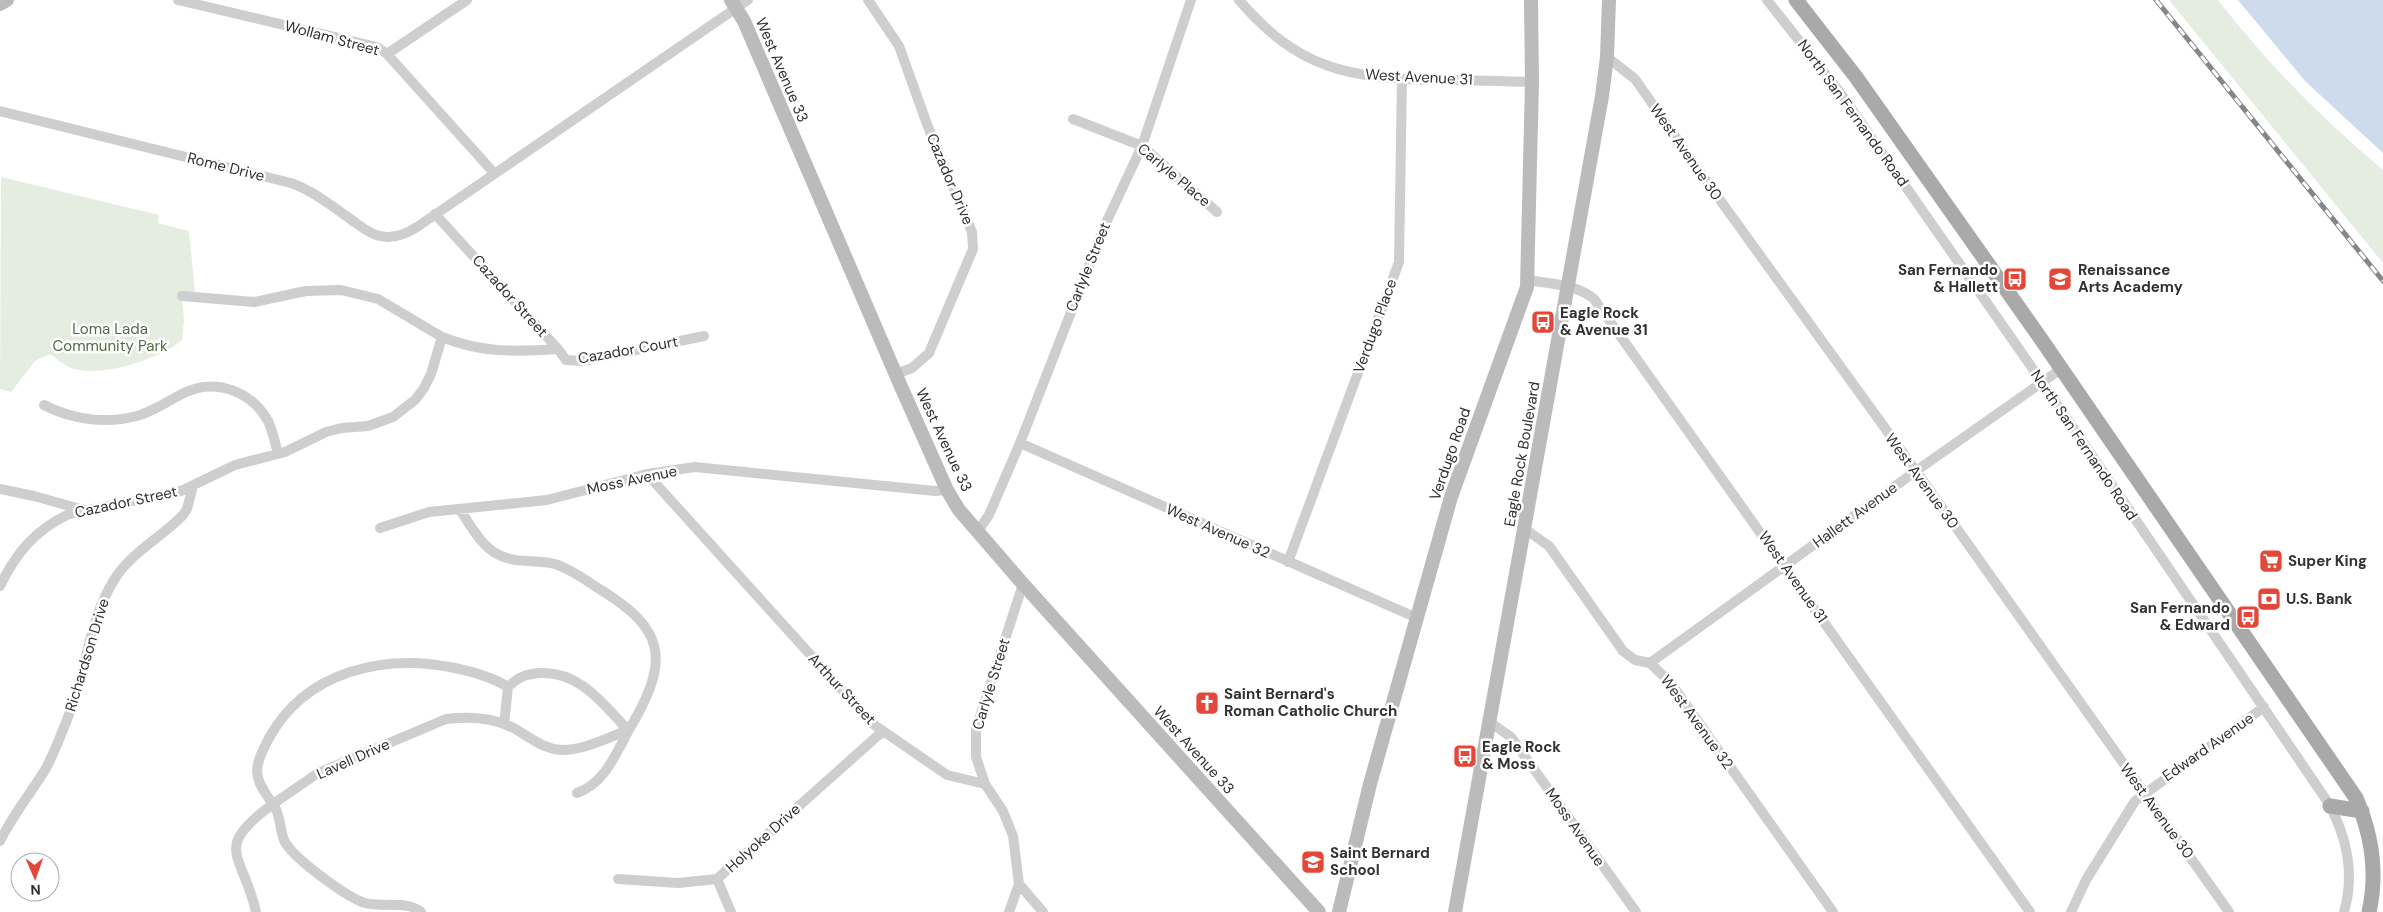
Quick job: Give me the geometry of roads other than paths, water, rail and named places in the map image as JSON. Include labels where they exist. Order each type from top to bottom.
[{"type":"main road","name":"North San Fernando Road","points":[[1796,0],[1856,77],[2062,369],[2337,767],[2362,811],[2373,854],[2374,874],[2369,912]]},
{"type":"main road","points":[[2330,806],[2362,811]]},
{"type":"street","points":[[0,4],[7,0]]},
{"type":"street","name":"Wollam Street","points":[[178,0],[377,47],[387,54],[494,172]]},
{"type":"street","points":[[387,54],[466,0]]},
{"type":"street","name":"Cazador Drive","points":[[868,0],[899,46],[928,127],[972,232],[973,240],[973,249],[929,353],[912,368],[896,374]]},
{"type":"street","name":"Carlyle Street","points":[[978,532],[989,515],[1020,443],[1105,225],[1142,146],[1191,0]]},
{"type":"street","name":"West Avenue 31","points":[[1239,0],[1274,35],[1314,60],[1355,74],[1402,79],[1532,82]]},
{"type":"street","name":"Verdugo Road","points":[[1339,912],[1370,784],[1451,497],[1528,280],[1532,82],[1531,0]]},
{"type":"street","name":"Eagle Rock Boulevard","points":[[1455,912],[1491,723],[1602,96],[1607,57],[1609,0]]},
{"type":"street","name":"North San Fernando Road","points":[[1767,0],[1839,91],[2042,382],[2330,806],[2342,835],[2348,860],[2349,890],[2344,912]]},
{"type":"street","points":[[435,214],[739,3]]},
{"type":"street","name":"West Avenue 33","points":[[739,3],[896,374],[948,490],[959,510],[1023,584],[1319,912]]},
{"type":"street","name":"West Avenue 30","points":[[1607,57],[1635,79],[1706,182],[1916,471],[2229,912]]},
{"type":"street","name":"Verdugo Place","points":[[1288,562],[1399,262],[1402,79]]},
{"type":"street","name":"Rome Drive","points":[[0,112],[300,186],[379,236],[392,237],[406,234],[435,214]]},
{"type":"street","name":"Carlyle Place","points":[[1073,120],[1142,146],[1217,212]]},
{"type":"street","name":"Cazador Street","points":[[435,214],[558,349]]},
{"type":"street","name":"West Avenue 31","points":[[1528,280],[1569,287],[1594,299],[2030,912]]},
{"type":"street","points":[[182,296],[254,302],[306,291],[341,290],[378,298],[442,336]]},
{"type":"street","name":"Cazador Street","points":[[0,586],[19,552],[31,539],[55,521],[84,510],[168,494],[193,486],[236,465],[278,454],[326,432],[383,422],[405,410],[424,388],[431,374],[442,336],[472,347],[492,351],[515,352],[558,349]]},
{"type":"street","name":"Cazador Court","points":[[558,349],[566,360],[582,361],[704,336]]},
{"type":"street","name":"Hallett Avenue","points":[[1650,663],[1916,471],[2062,369]]},
{"type":"street","points":[[44,405],[63,414],[84,418],[122,419],[152,410],[195,389],[220,387],[244,395],[262,412],[269,423],[278,454]]},
{"type":"street","name":"West Avenue 32","points":[[1020,443],[1417,618]]},
{"type":"street","name":"Moss Avenue","points":[[380,528],[429,512],[547,500],[646,474],[695,468],[935,491],[948,490]]},
{"type":"street","name":"Arthur Street","points":[[646,474],[873,724],[947,775],[984,784]]},
{"type":"street","name":"Richardson Drive","points":[[0,841],[13,816],[45,769],[68,717],[79,688],[98,614],[111,585],[131,559],[183,515],[187,509],[193,486]]},
{"type":"street","points":[[0,489],[84,510]]},
{"type":"street","points":[[460,510],[481,541],[499,555],[519,561],[544,562],[568,570],[626,605],[644,624],[654,649],[655,675],[652,688],[601,779],[586,790],[577,793]]},
{"type":"street","name":"West Avenue 32","points":[[1525,529],[1549,546],[1623,651],[1635,660],[1650,663],[1670,682],[1833,912]]},
{"type":"street","name":"Carlyle Street","points":[[984,784],[976,757],[976,729],[1023,584]]},
{"type":"street","points":[[422,912],[406,905],[380,906],[366,903],[341,891],[290,850],[284,840],[278,810],[257,780],[258,764],[265,746],[284,716],[295,704],[325,682],[342,673],[383,663],[439,665],[494,678],[508,687]]},
{"type":"street","points":[[504,724],[508,687],[518,678],[534,674],[557,674],[568,677],[590,691],[628,730]]},
{"type":"street","name":"Edward Avenue","points":[[2071,912],[2086,880],[2135,801],[2144,792],[2264,707]]},
{"type":"street","name":"Lavell Drive","points":[[256,912],[246,877],[236,854],[235,845],[242,829],[273,804],[318,773],[432,724],[463,717],[484,718],[504,724],[536,743],[560,750],[581,748],[628,730]]},
{"type":"street","name":"Moss Avenue","points":[[1491,723],[1512,737],[1636,912]]},
{"type":"street","name":"Holyoke Drive","points":[[618,879],[678,883],[716,879],[883,731]]},
{"type":"street","points":[[984,784],[1003,811],[1013,836],[1020,884],[1009,912]]},
{"type":"street","points":[[716,879],[731,912]]},
{"type":"street","points":[[1020,884],[1043,912]]},
{"type":"water","points":[[2238,0],[2383,0],[2383,153],[2305,81]]},
{"type":"railway","points":[[2156,0],[2383,281]]},
{"type":"place","name":"San Fernando & Hallett","points":[[2015,279]]},
{"type":"place","name":"Renaissance Arts Academy","points":[[2060,279]]},
{"type":"place","name":"Eagle Rock & Avenue 31","points":[[1543,322]]},
{"type":"place","name":"Super King","points":[[2271,561]]},
{"type":"place","name":"U.S. Bank","points":[[2269,599]]},
{"type":"place","name":"San Fernando & Edward","points":[[2248,617]]},
{"type":"place","name":"Saint Bernard's Roman Catholic Church","points":[[1207,703]]},
{"type":"place","name":"Eagle Rock & Moss","points":[[1465,756]]},
{"type":"place","name":"Saint Bernard School","points":[[1313,862]]},
{"type":"park label","name":"Loma Lada Community Park","points":[[110,338]]}]
